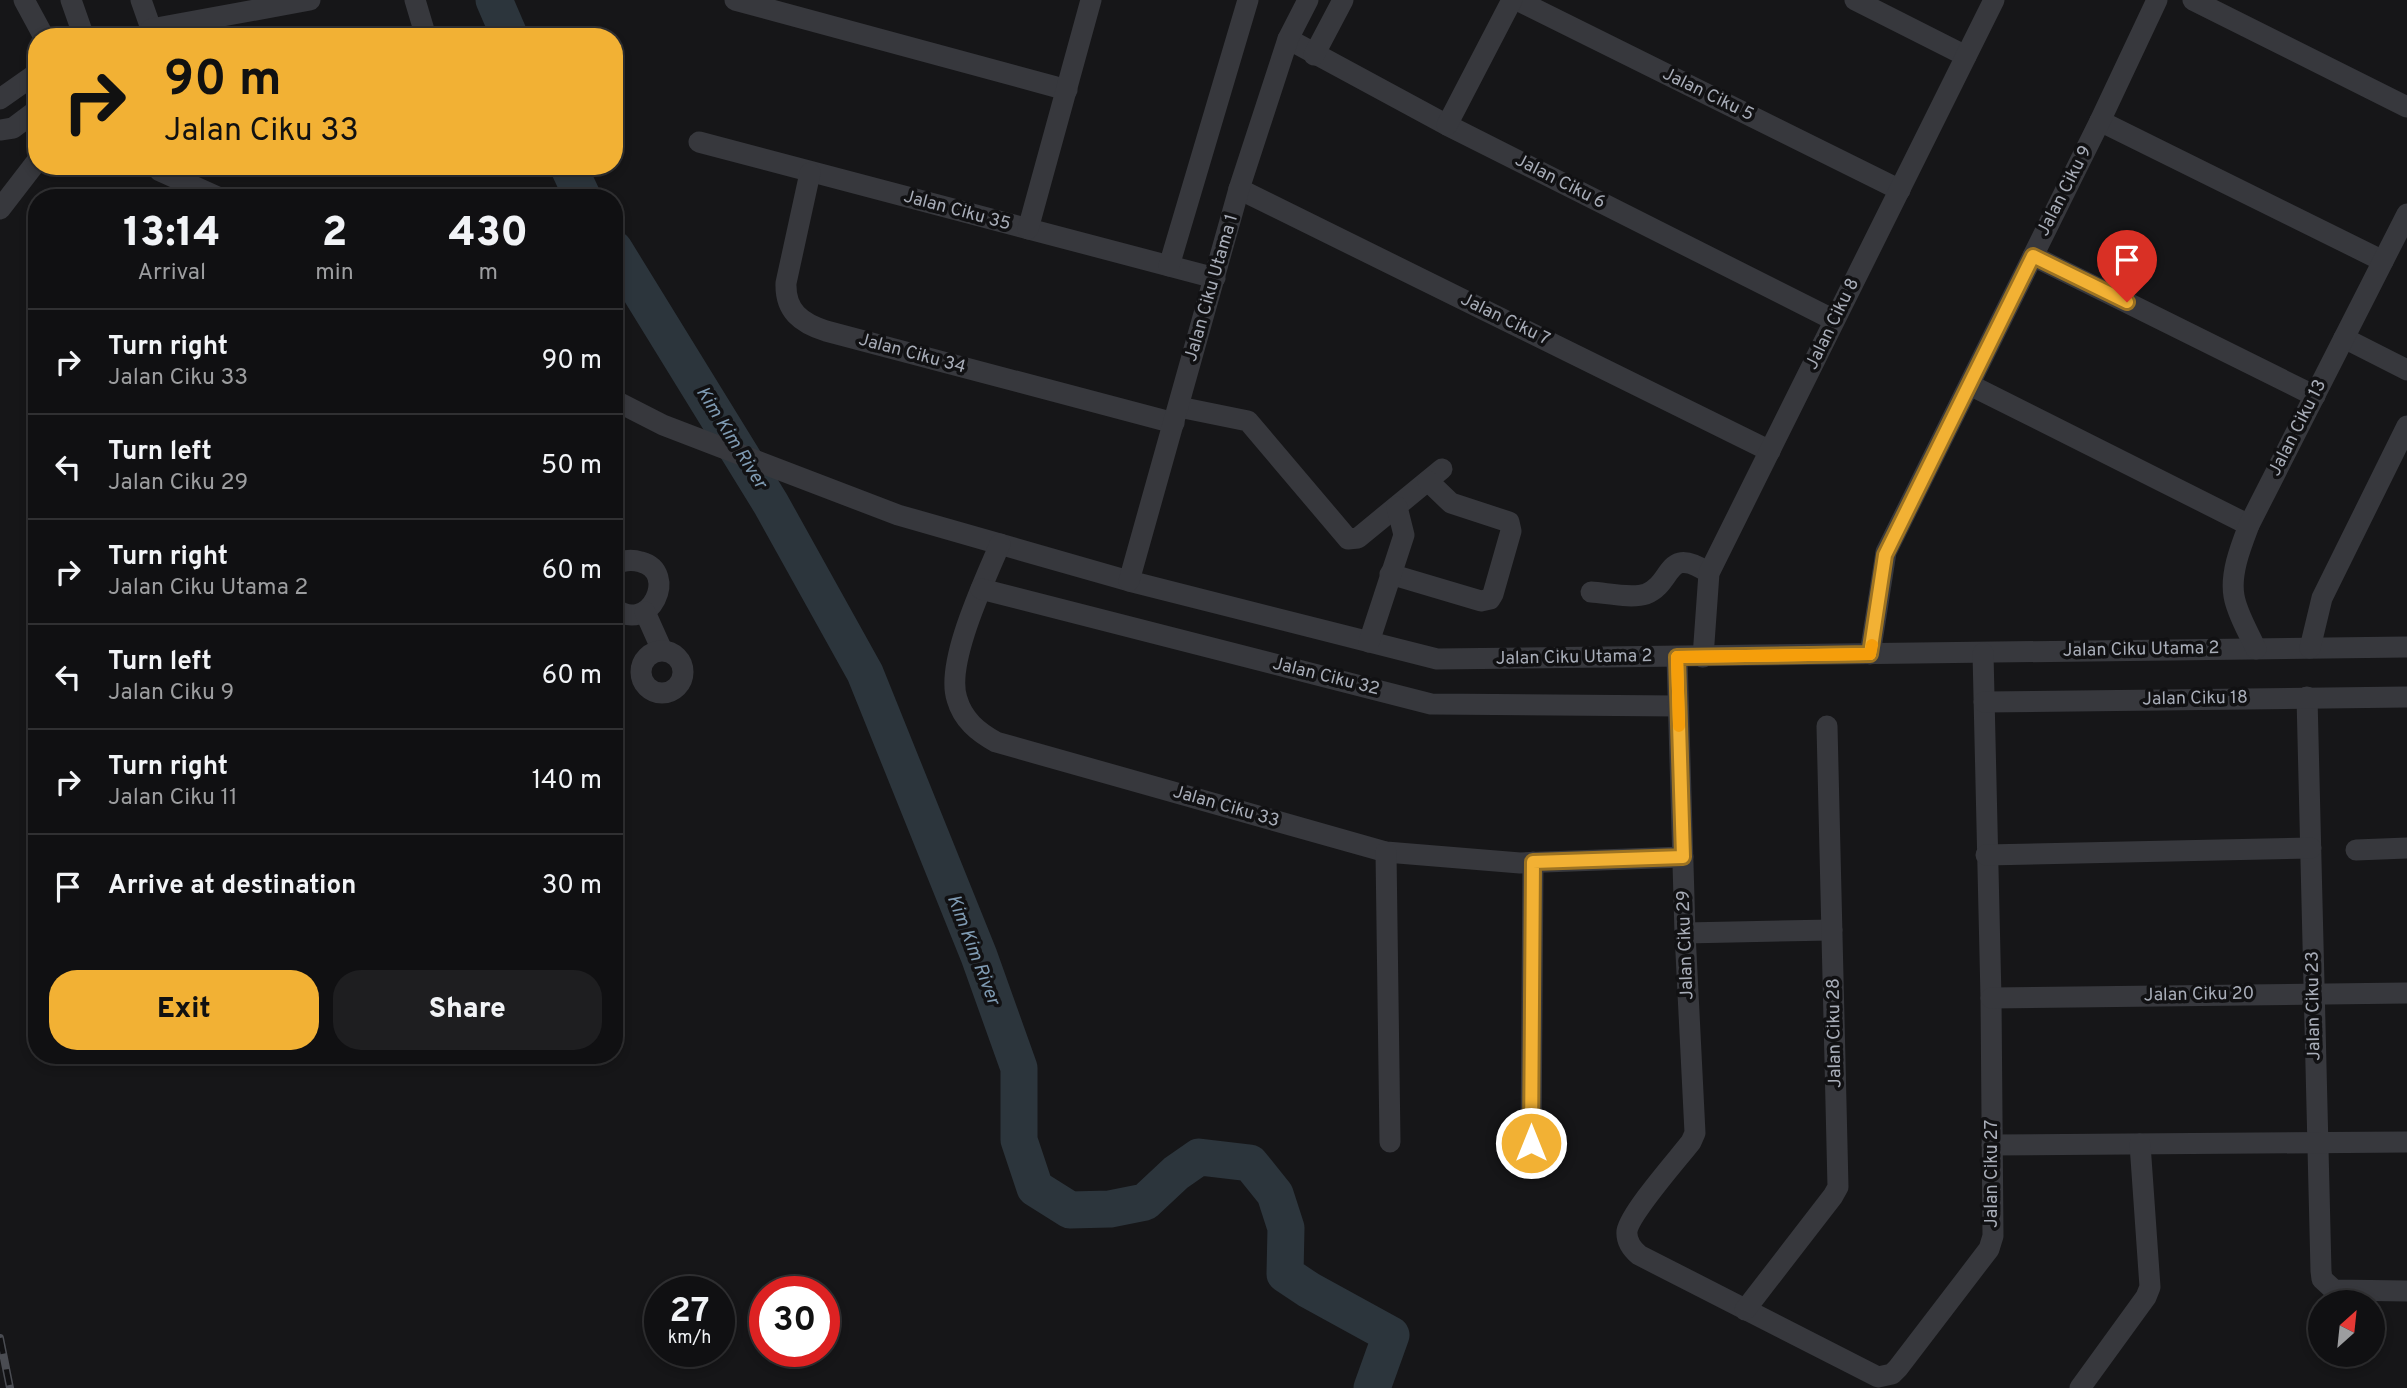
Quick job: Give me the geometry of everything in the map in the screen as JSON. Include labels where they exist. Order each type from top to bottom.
[{"type":"street","points":[[24,0],[39,28]]},
{"type":"street","points":[[71,0],[81,28]]},
{"type":"street","points":[[141,0],[150,28]]},
{"type":"street","points":[[176,28],[310,0]]},
{"type":"street","points":[[415,0],[424,28]]},
{"type":"street","points":[[735,0],[1066,90]]},
{"type":"street","points":[[1028,229],[1091,0]]},
{"type":"street","points":[[1169,266],[1248,0]]},
{"type":"street","name":"Jalan Ciku Utama 1","points":[[1129,581],[1239,189],[1288,39],[1308,0]]},
{"type":"street","points":[[1314,55],[1343,0]]},
{"type":"street","points":[[1447,125],[1514,0]]},
{"type":"street","name":"Jalan Ciku 5","points":[[1514,0],[1900,190]]},
{"type":"street","points":[[1855,0],[1966,55]]},
{"type":"street","name":"Jalan Ciku 8","points":[[1703,657],[1709,573],[1994,0]]},
{"type":"street","name":"Jalan Ciku 9","points":[[1870,654],[1885,555],[2157,0]]},
{"type":"street","points":[[2193,0],[2407,107]]},
{"type":"street","name":"Jalan Ciku 6","points":[[1288,39],[1447,125],[1835,320]]},
{"type":"street","points":[[0,99],[28,79]]},
{"type":"street","points":[[0,130],[13,128],[28,117]]},
{"type":"street","points":[[2100,121],[2383,261]]},
{"type":"street","name":"Jalan Ciku 35","points":[[699,142],[1215,278]]},
{"type":"street","points":[[0,209],[28,173]]},
{"type":"street","name":"Jalan Ciku 34","points":[[810,173],[785,292],[790,308],[802,321],[826,331],[1177,415],[1248,421],[1348,540],[1358,538],[1397,507]]},
{"type":"street","points":[[173,175],[202,189]]},
{"type":"street","name":"Jalan Ciku 7","points":[[1239,189],[1770,451]]},
{"type":"street","name":"Jalan Ciku 13","points":[[2256,649],[2234,597],[2239,550],[2249,525],[2407,214]]},
{"type":"street","points":[[2033,256],[2315,396]]},
{"type":"street","points":[[2344,338],[2407,370]]},
{"type":"street","points":[[1969,385],[2249,525]]},
{"type":"street","name":"Jalan Ciku Utama 2","points":[[623,405],[663,425],[898,515],[1129,581],[1437,659],[2407,647]]},
{"type":"street","points":[[2310,648],[2322,598],[2407,426]]},
{"type":"street","points":[[1369,642],[1390,574],[1404,535],[1397,507],[1435,475],[1451,503],[1505,519],[1512,526],[1490,599],[1482,601],[1390,574]]},
{"type":"street","name":"Jalan Ciku 33","points":[[1000,544],[960,651],[954,681],[956,698],[962,713],[972,726],[1004,745],[1386,852],[1520,863],[1683,857]]},
{"type":"street","points":[[623,562],[632,559],[646,563],[656,574],[660,588],[656,602],[645,612],[631,615],[623,612]]},
{"type":"street","points":[[1591,592],[1647,594],[1675,565],[1683,562],[1691,563],[1709,573]]},
{"type":"street","name":"Jalan Ciku 32","points":[[981,589],[1431,704],[1678,706]]},
{"type":"street","points":[[645,612],[662,650]]},
{"type":"street","name":"Jalan Ciku 27","points":[[1636,1214],[1627,1232],[1632,1249],[1870,1375],[1885,1377],[1892,1374],[1991,1245],[1991,998],[1983,653]]},
{"type":"street","name":"Jalan Ciku 29","points":[[1636,1214],[1695,1133],[1685,933],[1677,657]]},
{"type":"street","name":"Jalan Ciku 23","points":[[2307,697],[2322,1279],[2334,1290],[2407,1291]]},
{"type":"street","name":"Jalan Ciku 18","points":[[1984,702],[2407,697]]},
{"type":"street","name":"Jalan Ciku 28","points":[[1745,1310],[1838,1187],[1827,726]]},
{"type":"street","points":[[1986,855],[2311,848]]},
{"type":"street","points":[[2356,850],[2407,848]]},
{"type":"street","points":[[1386,852],[1390,1142]]},
{"type":"street","points":[[1531,1143],[1533,862]]},
{"type":"street","points":[[1685,933],[1832,930]]},
{"type":"street","name":"Jalan Ciku 20","points":[[1991,998],[2407,993]]},
{"type":"street","points":[[1992,1145],[2407,1142]]},
{"type":"street","points":[[2080,1388],[2146,1297],[2150,1287],[2140,1144]]},
{"type":"waterway","name":"Kim Kim River","points":[[494,0],[506,28]]},
{"type":"waterway","name":"Kim Kim River","points":[[572,175],[579,189]]},
{"type":"waterway","name":"Kim Kim River","points":[[623,264],[771,504],[865,673],[979,956],[1019,1068],[1019,1140],[1035,1188],[1070,1210],[1110,1209],[1145,1202],[1176,1173],[1199,1157],[1250,1163],[1275,1194],[1286,1228],[1285,1274],[1391,1335],[1372,1388]]},
{"type":"railway","points":[[0,1338],[10,1388]]},
{"type":"slow traffic","points":[[1679,726],[1677,657],[1870,654],[1872,645]]},
{"type":"route","points":[[1531,1143],[1533,862],[1683,857],[1677,657],[1870,654],[1885,555],[2033,256],[2127,302]]}]
